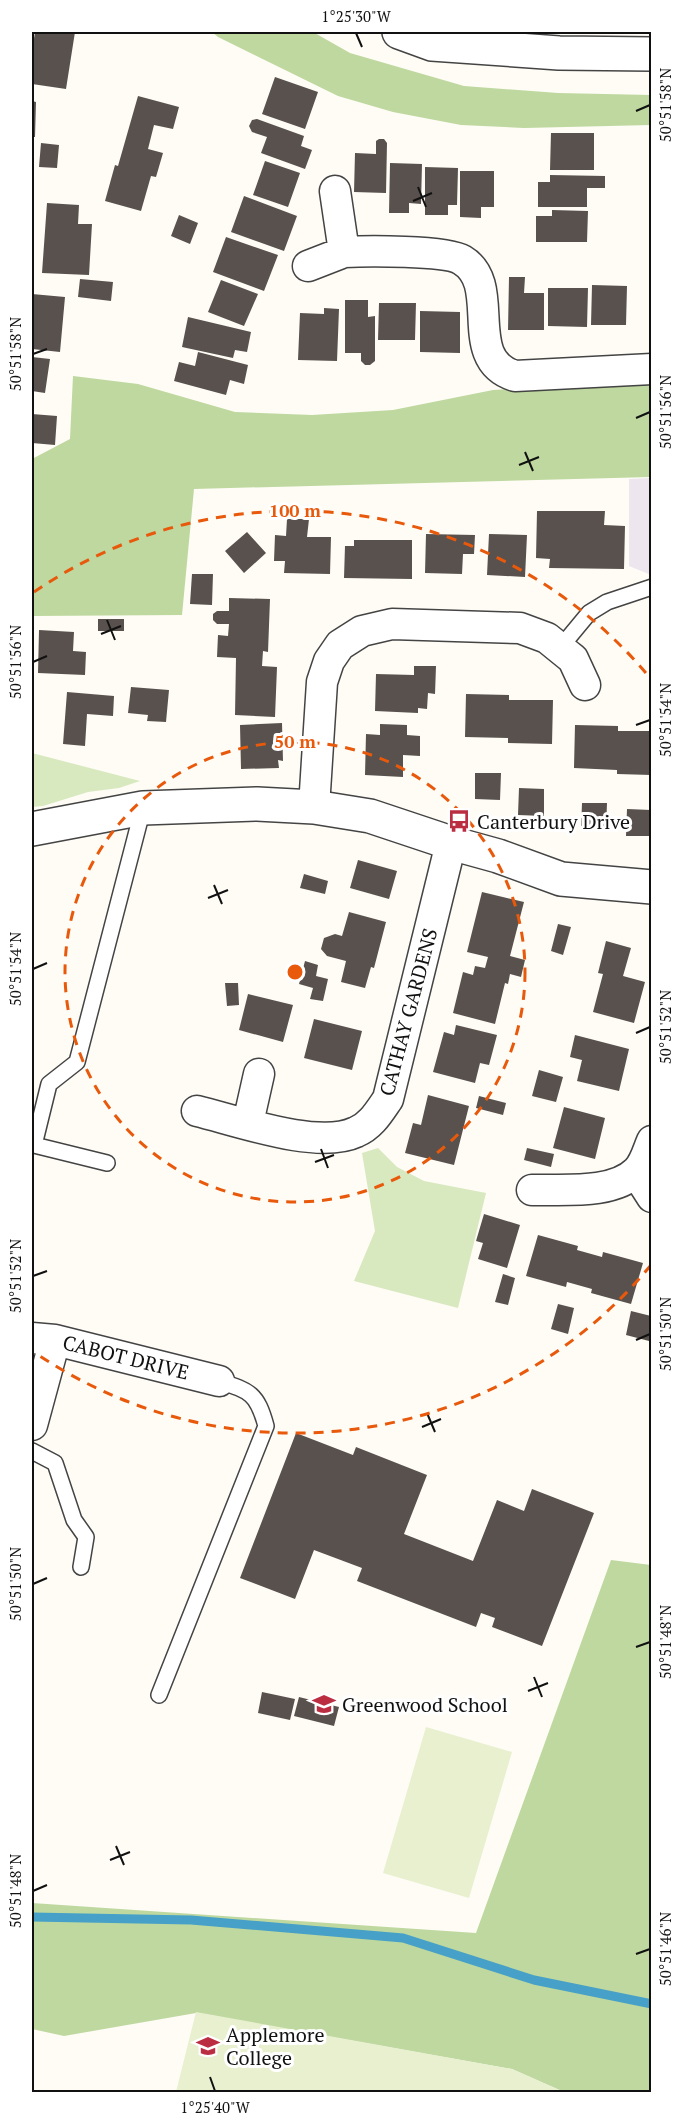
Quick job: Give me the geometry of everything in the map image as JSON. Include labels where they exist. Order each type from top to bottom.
[{"type":"street","points":[[399,32],[432,44],[559,53],[651,54]]},
{"type":"street","points":[[335,191],[344,252]]},
{"type":"street","points":[[308,266],[344,252],[362,251],[443,255],[460,259],[470,266],[479,284],[487,350],[492,362],[502,372],[515,376],[651,369]]},
{"type":"street","points":[[314,807],[322,682],[329,661],[345,642],[362,631],[392,624],[520,628],[548,638],[573,659],[585,685]]},
{"type":"street","points":[[32,830],[42,826],[143,808],[257,804],[314,807],[370,816],[498,856],[561,879],[651,887]]},
{"type":"street","name":"CATHAY GARDENS","points":[[197,1111],[305,1138],[331,1139],[356,1133],[370,1124],[388,1099],[451,843]]},
{"type":"street","points":[[248,1123],[259,1074]]},
{"type":"street","points":[[532,1190],[590,1189],[619,1183],[636,1172],[642,1164],[651,1141]]},
{"type":"street","points":[[636,1172],[651,1197]]},
{"type":"street","points":[[32,1425],[43,1339]]},
{"type":"street","name":"CABOT DRIVE","points":[[43,1339],[219,1381]]},
{"type":"lane","points":[[560,648],[589,613],[607,602],[651,587]]},
{"type":"lane","points":[[107,1162],[34,1144],[49,1084],[78,1062],[143,808]]},
{"type":"lane","points":[[159,1695],[266,1426],[260,1405],[246,1390],[219,1381]]},
{"type":"lane","points":[[32,1450],[54,1463],[74,1520],[86,1536],[81,1568]]},
{"type":"shaded area","points":[[652,478],[651,575],[629,566],[629,479]]},
{"type":"green space","points":[[212,32],[313,32],[350,53],[464,86],[558,93],[651,95],[651,125],[524,128],[461,125],[393,112],[338,96]]},
{"type":"green space","points":[[73,376],[138,384],[235,412],[312,415],[393,410],[493,390],[651,381],[651,477],[194,489],[182,615],[32,616],[32,459],[70,439]]},
{"type":"green space","points":[[32,753],[140,781],[119,788],[88,792],[43,806],[32,807]]},
{"type":"green space","points":[[378,1148],[397,1167],[424,1181],[486,1193],[458,1308],[354,1281],[375,1231],[362,1153]]},
{"type":"green space","points":[[611,1560],[651,1565],[651,2092],[564,2092],[512,2069],[196,2013],[64,2036],[32,2029],[32,1903],[476,1933]]},
{"type":"green space","points":[[426,1727],[512,1752],[469,1898],[383,1873]]},
{"type":"green space","name":"Applemore College","points":[[196,2012],[512,2069],[564,2092],[176,2092]]},
{"type":"building","points":[[35,32],[75,32],[66,89],[32,84],[32,52]]},
{"type":"building","points":[[275,77],[318,92],[305,129],[262,114]]},
{"type":"building","points":[[138,96],[179,107],[173,129],[154,125],[148,149],[163,153],[156,177],[151,176],[141,211],[105,201],[115,165],[118,166]]},
{"type":"building","points":[[32,101],[36,102],[35,137],[32,137]]},
{"type":"building","points":[[257,119],[304,136],[301,146],[312,150],[305,169],[261,153],[267,137],[252,132],[249,126],[252,120]]},
{"type":"building","points":[[551,133],[594,133],[594,170],[550,170]]},
{"type":"building","points":[[384,139],[387,143],[386,193],[354,192],[355,153],[376,154],[376,141]]},
{"type":"building","points":[[41,143],[59,145],[57,168],[39,167]]},
{"type":"building","points":[[265,161],[300,173],[288,207],[253,195]]},
{"type":"building","points":[[390,163],[422,164],[421,204],[409,203],[409,213],[389,213]]},
{"type":"building","points":[[425,167],[458,168],[457,205],[448,205],[448,215],[425,215]]},
{"type":"building","points":[[460,171],[494,171],[494,207],[481,207],[481,218],[460,217]]},
{"type":"building","points":[[550,175],[605,176],[605,188],[587,188],[587,207],[538,207],[538,182],[550,182]]},
{"type":"building","points":[[244,196],[297,216],[284,251],[231,232]]},
{"type":"building","points":[[47,203],[79,205],[78,224],[92,224],[89,275],[42,273]]},
{"type":"building","points":[[552,210],[588,211],[587,242],[536,242],[536,216],[552,216]]},
{"type":"building","points":[[179,215],[198,223],[190,244],[171,236]]},
{"type":"building","points":[[226,237],[278,255],[264,291],[213,272]]},
{"type":"building","points":[[509,277],[525,277],[524,293],[544,293],[544,330],[508,330]]},
{"type":"building","points":[[80,279],[113,282],[111,301],[78,297]]},
{"type":"building","points":[[221,280],[258,294],[244,326],[208,312]]},
{"type":"building","points":[[592,285],[627,286],[626,325],[591,325]]},
{"type":"building","points":[[548,288],[588,288],[587,327],[548,326]]},
{"type":"building","points":[[32,294],[65,297],[60,352],[32,349]]},
{"type":"building","points":[[345,300],[368,300],[368,317],[375,316],[375,361],[370,365],[365,365],[361,361],[361,353],[345,353]]},
{"type":"building","points":[[379,303],[416,303],[415,340],[378,340]]},
{"type":"building","points":[[324,308],[339,309],[337,361],[298,360],[300,313],[324,314]]},
{"type":"building","points":[[420,311],[460,312],[460,353],[420,352]]},
{"type":"building","points":[[188,317],[251,332],[247,352],[235,350],[233,358],[182,347]]},
{"type":"building","points":[[198,352],[248,365],[244,384],[230,380],[226,395],[174,381],[179,362],[195,366]]},
{"type":"building","points":[[32,357],[50,359],[45,393],[32,391]]},
{"type":"building","points":[[32,414],[57,416],[55,445],[32,443]]},
{"type":"building","points":[[537,511],[605,511],[604,525],[625,526],[624,569],[549,568],[550,559],[536,558]]},
{"type":"building","points":[[287,519],[309,519],[307,537],[331,537],[330,574],[284,573],[285,561],[274,561],[275,535],[286,536]]},
{"type":"building","points":[[247,532],[266,553],[244,573],[225,551]]},
{"type":"building","points":[[426,534],[475,535],[474,554],[463,554],[462,574],[425,573]]},
{"type":"building","points":[[489,534],[527,535],[525,577],[487,575]]},
{"type":"building","points":[[354,540],[412,540],[412,579],[344,578],[345,546],[354,546]]},
{"type":"building","points":[[192,574],[213,574],[212,605],[190,604]]},
{"type":"building","points":[[229,598],[270,599],[268,652],[263,651],[262,666],[277,667],[275,717],[235,715],[236,658],[217,657],[218,635],[228,636],[229,624],[217,624],[213,620],[213,614],[217,611],[229,611]]},
{"type":"building","points":[[98,619],[124,619],[124,631],[98,631]]},
{"type":"building","points":[[39,630],[74,632],[73,651],[86,652],[85,675],[38,673]]},
{"type":"building","points":[[414,666],[436,666],[435,694],[428,693],[427,709],[418,708],[418,713],[375,711],[376,674],[414,675]]},
{"type":"building","points":[[131,687],[169,690],[166,722],[147,721],[148,715],[128,713]]},
{"type":"building","points":[[67,692],[114,696],[113,716],[87,714],[85,746],[63,744]]},
{"type":"building","points":[[466,694],[509,695],[509,700],[553,700],[552,744],[508,743],[508,738],[465,737]]},
{"type":"building","points":[[282,723],[283,761],[278,760],[279,768],[241,769],[240,725]]},
{"type":"building","points":[[380,724],[407,725],[407,735],[420,736],[420,756],[403,755],[403,777],[365,775],[366,734],[380,735]]},
{"type":"building","points":[[575,725],[618,726],[618,731],[651,731],[651,775],[617,774],[617,770],[574,768]]},
{"type":"building","points":[[475,773],[501,773],[500,800],[475,799]]},
{"type":"building","points":[[519,788],[544,789],[544,816],[518,815]]},
{"type":"building","points":[[582,803],[607,803],[606,830],[581,830]]},
{"type":"building","points":[[627,809],[651,810],[651,836],[626,836]]},
{"type":"building","points":[[358,860],[397,871],[389,899],[350,888]]},
{"type":"building","points":[[304,874],[328,881],[325,894],[300,888]]},
{"type":"building","points":[[482,892],[524,902],[510,956],[525,960],[521,977],[510,974],[508,984],[505,983],[495,1024],[453,1013],[463,972],[473,975],[475,966],[485,968],[488,957],[467,952]]},
{"type":"building","points":[[349,912],[386,922],[374,968],[371,967],[365,988],[341,982],[346,961],[327,956],[321,949],[324,938],[335,934],[342,936]]},
{"type":"building","points":[[558,924],[571,927],[563,955],[551,951]]},
{"type":"building","points":[[606,941],[631,948],[623,976],[645,982],[634,1023],[593,1012],[603,974],[598,973]]},
{"type":"building","points":[[305,961],[318,965],[316,976],[328,979],[323,1001],[310,999],[313,988],[299,984]]},
{"type":"building","points":[[225,983],[238,983],[239,1005],[227,1006]]},
{"type":"building","points":[[248,994],[293,1005],[283,1042],[239,1030]]},
{"type":"building","points":[[314,1019],[362,1031],[352,1070],[304,1058]]},
{"type":"building","points":[[456,1025],[497,1035],[489,1065],[480,1063],[475,1083],[433,1072],[444,1032],[454,1035]]},
{"type":"building","points":[[575,1035],[629,1049],[619,1091],[577,1081],[582,1060],[570,1057]]},
{"type":"building","points":[[539,1070],[563,1077],[556,1102],[532,1096]]},
{"type":"building","points":[[428,1095],[469,1106],[454,1165],[405,1153],[413,1123],[421,1125]]},
{"type":"building","points":[[479,1096],[506,1103],[503,1115],[476,1108]]},
{"type":"building","points":[[564,1107],[605,1118],[595,1159],[553,1148]]},
{"type":"building","points":[[527,1148],[554,1154],[551,1167],[524,1160]]},
{"type":"building","points":[[484,1214],[520,1225],[507,1268],[478,1259],[483,1243],[476,1241]]},
{"type":"building","points":[[538,1235],[578,1246],[577,1250],[602,1257],[603,1252],[643,1263],[631,1304],[591,1293],[592,1289],[567,1282],[566,1287],[526,1276]]},
{"type":"building","points":[[503,1274],[515,1278],[508,1305],[495,1302]]},
{"type":"building","points":[[558,1304],[574,1308],[568,1334],[551,1329]]},
{"type":"building","points":[[631,1311],[651,1316],[649,1341],[626,1335]]},
{"type":"building","points":[[296,1433],[353,1455],[356,1447],[427,1475],[404,1534],[473,1561],[497,1500],[524,1511],[532,1489],[594,1513],[542,1646],[492,1627],[495,1618],[481,1613],[476,1627],[357,1581],[362,1568],[314,1550],[295,1599],[240,1578]]},
{"type":"building","points":[[262,1692],[295,1699],[290,1720],[258,1713]]},
{"type":"building","points":[[299,1697],[339,1707],[334,1726],[294,1716]]},
{"type":"waterway","points":[[32,1917],[191,1920],[403,1938],[534,1980],[652,2004]]},
{"type":"place","name":"Canterbury Drive","points":[[459,821]]},
{"type":"place","name":"Greenwood School","points":[[324,1704]]},
{"type":"place","name":"Applemore College","points":[[208,2046]]}]
